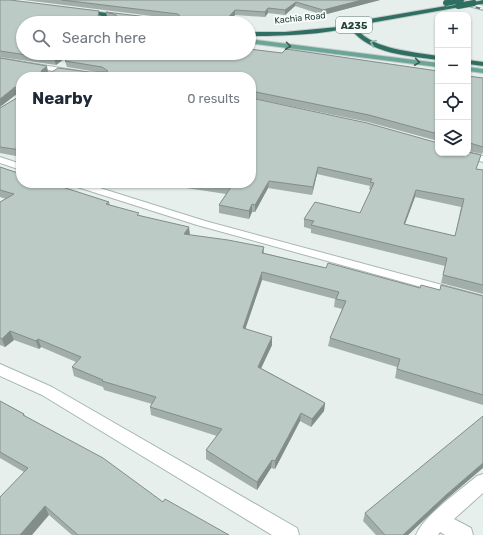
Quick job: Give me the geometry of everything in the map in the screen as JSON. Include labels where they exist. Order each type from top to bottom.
[{"type":"highway","name":"A235","points":[[448,2],[474,4],[483,2]]},
{"type":"highway","name":"Kachia Road","points":[[256,29],[281,30],[306,28],[448,2]]},
{"type":"highway","name":"A235","points":[[256,34],[285,34],[338,29],[461,2]]},
{"type":"highway","points":[[90,16],[78,13],[100,16]]},
{"type":"highway","points":[[370,21],[354,29],[355,33],[369,42],[385,48],[435,58]]},
{"type":"highway","points":[[471,62],[483,64]]},
{"type":"main road","points":[[256,42],[435,65]]},
{"type":"main road","points":[[471,69],[483,71]]},
{"type":"street","points":[[448,2],[483,8]]},
{"type":"street","points":[[0,60],[71,72]]},
{"type":"street","points":[[55,72],[68,61]]},
{"type":"street","points":[[470,156],[483,160]]},
{"type":"street","points":[[0,160],[16,165]]},
{"type":"street","points":[[90,188],[201,222],[483,300]]},
{"type":"street","points":[[0,370],[47,391],[290,535]]},
{"type":"street","points":[[425,535],[438,521],[483,482]]},
{"type":"street","points":[[438,521],[464,535]]},
{"type":"building","points":[[0,0],[99,11],[98,16],[16,16],[16,53],[0,51]]},
{"type":"building","points":[[62,0],[362,0],[323,10],[296,2],[285,10],[268,8],[265,12],[235,10],[229,16],[180,16],[178,14]]},
{"type":"building","points":[[106,12],[139,16],[117,16]]},
{"type":"building","points":[[286,49],[435,71],[435,133],[369,115],[256,92],[256,72],[106,72],[108,71],[102,67],[65,61],[256,60],[256,50],[282,53]]},
{"type":"building","points":[[0,58],[47,66],[41,72],[16,72],[16,87],[0,99]]},
{"type":"building","points":[[58,68],[89,72],[52,72]]},
{"type":"building","points":[[471,76],[483,78],[483,147],[471,143]]},
{"type":"building","points":[[16,98],[16,149],[0,147],[0,108]]},
{"type":"building","points":[[256,99],[367,123],[435,142],[435,156],[471,156],[471,153],[481,155],[476,169],[483,170],[483,285],[443,275],[447,258],[311,225],[314,221],[304,219],[315,202],[360,213],[374,183],[370,182],[372,179],[318,167],[313,187],[269,181],[255,205],[252,204],[249,211],[219,205],[230,188],[256,188]],"holes":[[[416,190],[464,199],[455,236],[404,224]]]},
{"type":"building","points":[[0,167],[16,172],[16,188],[66,188],[109,202],[106,204],[139,213],[137,215],[189,227],[184,234],[264,247],[262,253],[326,268],[328,263],[420,288],[421,285],[440,290],[441,285],[483,296],[483,395],[397,369],[400,359],[330,338],[346,301],[336,299],[339,292],[262,272],[243,328],[272,337],[258,367],[325,403],[312,419],[301,413],[275,461],[272,460],[257,482],[206,450],[222,429],[150,407],[156,397],[102,381],[103,380],[72,367],[81,357],[38,339],[36,341],[10,331],[2,339],[0,338],[0,202],[14,194],[0,190]]},
{"type":"building","points":[[0,401],[103,458],[163,502],[165,499],[229,535],[78,535],[45,506],[20,535],[0,535],[0,497],[28,468],[0,452]]},
{"type":"building","points":[[483,416],[483,463],[403,535],[385,535],[365,513]]},
{"type":"railway","points":[[445,0],[483,9]]}]
